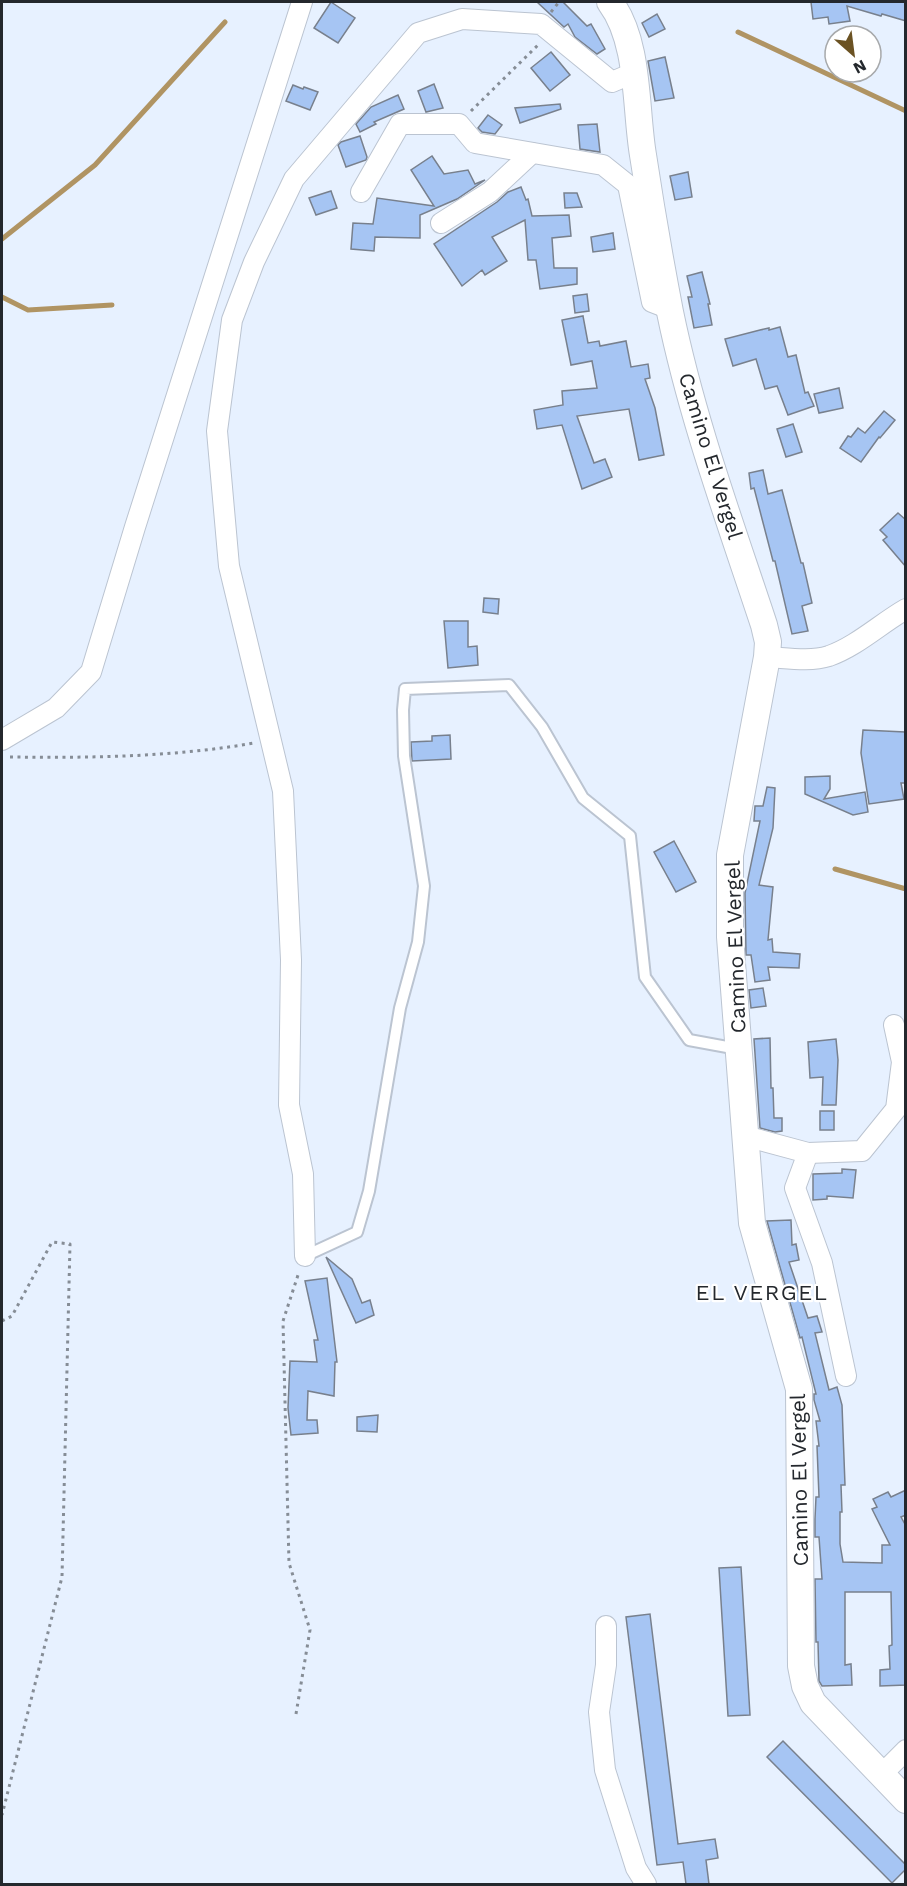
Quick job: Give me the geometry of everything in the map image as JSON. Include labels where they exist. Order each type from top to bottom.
[{"type":"street","points":[[2,740],[56,708],[91,672],[302,2]]},
{"type":"street","name":"Camino El Vergel","points":[[616,4],[627,36],[642,153],[670,309],[687,383],[703,441],[768,642],[730,855],[730,937],[752,1223],[799,1389],[801,1666],[805,1686],[813,1703],[906,1800]]},
{"type":"street","points":[[304,1256],[303,1174],[289,1105],[291,960],[283,791],[229,566],[218,431],[232,320],[254,262],[294,179],[418,33],[462,19],[541,24],[612,82],[633,73]]},
{"type":"street","points":[[361,192],[400,124],[459,124],[475,143],[603,165],[628,185],[652,302],[670,309]]},
{"type":"street","points":[[441,223],[490,192],[532,153]]},
{"type":"street","points":[[767,657],[805,659],[828,656],[868,635],[906,609]]},
{"type":"street","points":[[746,1136],[807,1153],[862,1151],[896,1109],[902,1062],[894,1025]]},
{"type":"street","points":[[807,1153],[795,1188],[822,1263],[846,1376]]},
{"type":"street","points":[[606,1626],[606,1665],[599,1712],[602,1752],[605,1770],[636,1868],[646,1884]]},
{"type":"street","points":[[881,1775],[906,1750]]},
{"type":"lane","points":[[304,1256],[357,1232],[369,1191],[400,1008],[418,942],[424,886],[404,756],[405,689],[509,685],[542,727],[582,798],[630,836],[645,977],[689,1040],[739,1049]]},
{"type":"path","points":[[459,124],[542,42],[541,24],[560,2]]},
{"type":"path","points":[[2,757],[205,752],[271,741]]},
{"type":"path","points":[[2,1320],[12,1316],[52,1242],[70,1244],[62,1577],[2,1815]]},
{"type":"path","points":[[296,1714],[310,1630],[289,1563],[283,1321],[304,1256]]},
{"type":"building","points":[[331,2],[355,18],[338,43],[314,28]]},
{"type":"building","points":[[537,2],[563,2],[587,26],[591,24],[605,49],[597,54],[575,37],[568,24],[564,27]]},
{"type":"building","points":[[811,2],[906,2],[906,21],[847,6],[850,21],[829,24],[828,17],[813,19]]},
{"type":"building","points":[[657,14],[665,29],[649,37],[642,23]]},
{"type":"building","points":[[551,52],[570,75],[550,91],[531,68]]},
{"type":"building","points":[[665,57],[674,98],[655,101],[648,61]]},
{"type":"building","points":[[434,84],[443,108],[426,112],[418,91]]},
{"type":"building","points":[[293,85],[318,92],[310,110],[286,101]]},
{"type":"building","points":[[398,95],[404,109],[374,122],[376,124],[360,132],[356,124],[371,107]]},
{"type":"building","points":[[560,104],[561,109],[520,123],[515,108]]},
{"type":"building","points":[[488,115],[502,125],[495,134],[482,132],[478,128]]},
{"type":"building","points":[[597,124],[600,152],[580,149],[578,125]]},
{"type":"building","points":[[360,136],[366,160],[346,167],[338,145]]},
{"type":"building","points":[[432,156],[444,174],[468,170],[475,184],[485,180],[457,199],[420,215],[420,238],[375,237],[374,251],[351,249],[353,223],[373,224],[377,198],[434,206],[411,170]]},
{"type":"building","points":[[688,172],[692,197],[675,200],[670,176]]},
{"type":"building","points":[[521,187],[526,200],[528,199],[532,216],[569,215],[571,236],[552,238],[554,268],[577,268],[577,284],[540,289],[536,260],[528,260],[525,220],[492,237],[507,261],[485,275],[482,270],[462,286],[434,244],[497,202],[508,192]]},
{"type":"building","points":[[331,191],[337,208],[316,215],[309,198]]},
{"type":"building","points":[[564,193],[577,193],[582,207],[565,208]]},
{"type":"building","points":[[613,233],[615,249],[593,252],[591,237]]},
{"type":"building","points":[[702,272],[710,304],[708,304],[712,325],[694,328],[688,297],[692,297],[687,276]]},
{"type":"building","points":[[587,294],[589,311],[575,313],[573,296]]},
{"type":"building","points":[[583,316],[588,343],[599,341],[600,346],[626,341],[631,367],[648,364],[650,378],[645,379],[655,408],[664,455],[639,460],[629,409],[577,416],[594,463],[605,459],[612,477],[582,489],[562,425],[537,429],[534,410],[563,405],[562,391],[597,388],[592,361],[571,365],[562,320]]},
{"type":"building","points":[[780,327],[788,357],[796,355],[805,393],[808,392],[814,406],[788,415],[777,386],[765,389],[756,359],[733,366],[725,339]]},
{"type":"building","points":[[839,388],[843,408],[819,413],[814,394]]},
{"type":"building","points":[[884,411],[895,420],[861,462],[840,448],[848,436],[851,437],[858,428],[865,433]]},
{"type":"building","points":[[793,424],[802,452],[786,457],[777,429]]},
{"type":"building","points":[[763,470],[768,494],[782,490],[801,563],[803,563],[812,603],[802,606],[808,631],[792,634],[775,561],[773,561],[754,488],[751,489],[749,473]]},
{"type":"building","points":[[898,513],[906,520],[906,567],[883,540],[887,537],[880,530]]},
{"type":"building","points":[[484,598],[499,599],[498,614],[483,612]]},
{"type":"building","points":[[444,621],[468,621],[468,647],[477,646],[478,665],[448,668]]},
{"type":"building","points":[[863,730],[905,732],[906,783],[901,783],[904,799],[869,804],[861,753]]},
{"type":"building","points":[[450,735],[451,759],[412,761],[411,742],[432,741],[432,736]]},
{"type":"building","points":[[830,776],[830,789],[824,799],[865,792],[868,812],[853,815],[805,794],[805,777]]},
{"type":"building","points":[[767,787],[775,788],[773,828],[759,885],[773,887],[768,940],[772,939],[773,952],[800,954],[799,968],[768,967],[770,980],[755,982],[751,955],[746,955],[745,893],[760,821],[754,821],[755,806],[763,806]]},
{"type":"building","points":[[674,841],[696,882],[676,892],[654,852]]},
{"type":"building","points":[[763,988],[766,1006],[751,1008],[749,990]]},
{"type":"building","points":[[770,1038],[774,1118],[782,1118],[782,1131],[775,1132],[760,1128],[754,1039]]},
{"type":"building","points":[[836,1039],[838,1060],[836,1105],[822,1105],[823,1077],[810,1078],[808,1042]]},
{"type":"building","points":[[820,1111],[834,1111],[834,1130],[820,1130]]},
{"type":"building","points":[[842,1169],[856,1170],[853,1198],[827,1196],[827,1199],[813,1200],[813,1174],[842,1173]]},
{"type":"building","points":[[791,1220],[792,1245],[796,1244],[799,1260],[789,1262],[808,1318],[817,1316],[822,1332],[815,1333],[829,1390],[837,1387],[842,1405],[845,1485],[841,1485],[840,1544],[843,1562],[882,1563],[882,1545],[890,1545],[872,1509],[877,1507],[873,1499],[888,1492],[891,1497],[906,1490],[906,1515],[901,1517],[906,1526],[906,1685],[880,1686],[880,1670],[890,1669],[891,1592],[845,1592],[845,1665],[851,1664],[852,1685],[822,1686],[819,1681],[815,1579],[822,1579],[819,1537],[815,1537],[815,1519],[816,1497],[819,1497],[817,1446],[819,1446],[816,1421],[820,1421],[802,1337],[800,1338],[767,1221]]},
{"type":"building","points":[[326,1257],[352,1279],[362,1303],[370,1300],[374,1315],[356,1323]]},
{"type":"building","points":[[327,1278],[337,1362],[335,1362],[334,1396],[308,1391],[307,1420],[317,1420],[318,1433],[291,1435],[288,1408],[290,1361],[317,1362],[314,1340],[318,1340],[305,1281]]},
{"type":"building","points":[[378,1415],[377,1432],[357,1431],[357,1417]]},
{"type":"building","points":[[741,1567],[750,1715],[728,1716],[719,1568]]},
{"type":"building","points":[[650,1614],[678,1844],[715,1839],[718,1858],[706,1860],[709,1884],[686,1884],[683,1862],[657,1865],[626,1617]]},
{"type":"building","points":[[783,1741],[906,1865],[906,1869],[892,1883],[767,1757]]},
{"type":"waterway","points":[[2,239],[95,165],[225,22]]},
{"type":"waterway","points":[[738,32],[906,111]]},
{"type":"waterway","points":[[2,297],[28,310],[112,305]]},
{"type":"waterway","points":[[835,869],[906,889]]},
{"type":"district","name":"EL VERGEL","points":[[762,1292]]}]
